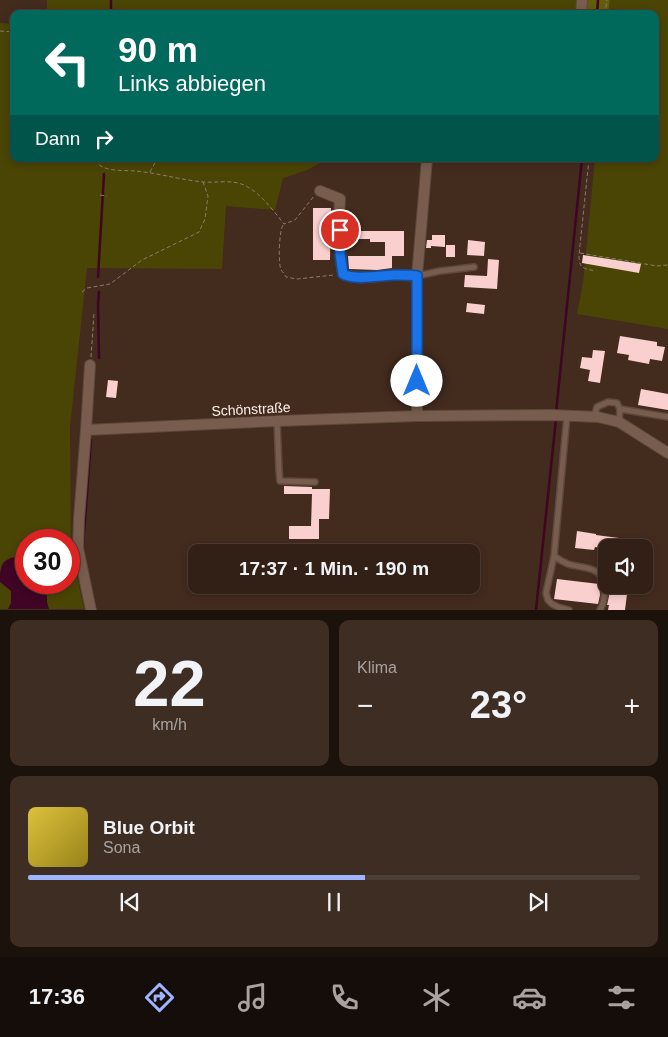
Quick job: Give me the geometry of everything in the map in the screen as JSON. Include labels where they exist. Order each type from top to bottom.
[{"type":"street","points":[[417,416],[417,276],[427,162]]},
{"type":"street","points":[[320,191],[340,199],[340,254],[343,274],[358,277],[417,276]]},
{"type":"street","points":[[90,365],[78,548],[91,610]]},
{"type":"street","name":"Schönstraße","points":[[86,430],[417,416],[560,415],[594,417],[619,422],[668,453]]},
{"type":"lane","points":[[417,276],[474,267]]},
{"type":"lane","points":[[594,417],[597,407],[608,402],[617,403],[620,409],[619,422]]},
{"type":"lane","points":[[620,409],[668,417]]},
{"type":"lane","points":[[560,415],[554,556],[546,593],[548,600],[552,604],[569,610]]},
{"type":"lane","points":[[277,421],[280,481],[315,482]]},
{"type":"lane","points":[[554,556],[566,564],[598,572],[603,579],[605,589],[603,604],[600,610]]},
{"type":"path","points":[[98,162],[103,168],[150,172],[203,182],[232,182],[245,185],[256,193],[284,224]]},
{"type":"path","points":[[150,172],[155,162]]},
{"type":"path","points":[[589,162],[579,264],[582,268],[595,271]]},
{"type":"path","points":[[82,292],[87,288],[110,284],[142,260],[199,232],[205,219],[208,196],[203,182]]},
{"type":"path","points":[[320,191],[295,220],[284,224],[280,230],[281,269],[286,277],[297,279],[343,274]]},
{"type":"path","points":[[100,195],[107,196]]},
{"type":"path","points":[[579,253],[657,266],[668,265]]},
{"type":"path","points":[[90,365],[94,313]]},
{"type":"shaded area","points":[[47,0],[578,0],[577,10],[47,10]]},
{"type":"shaded area","points":[[587,0],[610,0],[609,10],[586,10]]},
{"type":"shaded area","points":[[610,0],[668,0],[668,329],[577,314],[583,283],[595,162],[659,162],[659,10],[609,10]]},
{"type":"shaded area","points":[[0,23],[10,24],[10,162],[322,162],[307,170],[283,178],[275,210],[226,206],[222,269],[87,268],[70,427],[71,529],[15,529],[15,594],[80,594],[80,591],[84,609],[0,609]]},
{"type":"shaded area","points":[[15,557],[15,594],[47,594],[49,609],[8,609],[11,603],[11,591],[0,582],[2,565]]},
{"type":"building","points":[[313,208],[331,208],[330,260],[313,260]]},
{"type":"building","points":[[346,231],[404,231],[404,256],[392,256],[392,268],[377,270],[349,269],[348,256],[385,256],[385,242],[370,242],[370,239],[346,239]]},
{"type":"building","points":[[432,235],[445,235],[445,247],[431,246],[431,248],[426,248],[427,240],[432,240]]},
{"type":"building","points":[[468,240],[485,242],[484,256],[467,255]]},
{"type":"building","points":[[446,245],[455,245],[455,257],[446,257]]},
{"type":"building","points":[[583,255],[641,264],[639,273],[582,263]]},
{"type":"building","points":[[488,259],[499,260],[497,289],[464,287],[465,275],[487,276]]},
{"type":"building","points":[[467,303],[485,305],[484,314],[466,312]]},
{"type":"building","points":[[620,336],[657,342],[657,346],[665,347],[662,361],[650,359],[649,364],[628,360],[629,355],[617,353]]},
{"type":"building","points":[[593,350],[605,351],[600,383],[588,381],[590,370],[580,368],[582,357],[592,358]]},
{"type":"building","points":[[108,380],[118,381],[116,398],[106,397]]},
{"type":"building","points":[[641,389],[668,394],[668,410],[638,405]]},
{"type":"building","points":[[284,486],[330,489],[329,519],[319,519],[319,539],[289,539],[289,526],[311,526],[312,494],[284,494]]},
{"type":"building","points":[[577,531],[627,539],[598,539],[598,548],[595,547],[594,550],[575,548]]},
{"type":"building","points":[[557,579],[598,584],[598,594],[600,595],[598,604],[554,599]]},
{"type":"building","points":[[609,594],[627,594],[625,610],[608,610]]},
{"type":"waterway","points":[[111,0],[111,10]]},
{"type":"waterway","points":[[597,10],[598,0]]},
{"type":"waterway","points":[[556,413],[582,162]]},
{"type":"waterway","points":[[98,277],[104,174]]},
{"type":"waterway","points":[[99,292],[99,358]]},
{"type":"waterway","points":[[536,610],[556,419]]},
{"type":"waterway","points":[[83,546],[91,440]]},
{"type":"waterway","points":[[91,588],[96,610]]},
{"type":"route","points":[[340,230],[340,254],[343,274],[346,276],[417,276],[417,381]]}]
